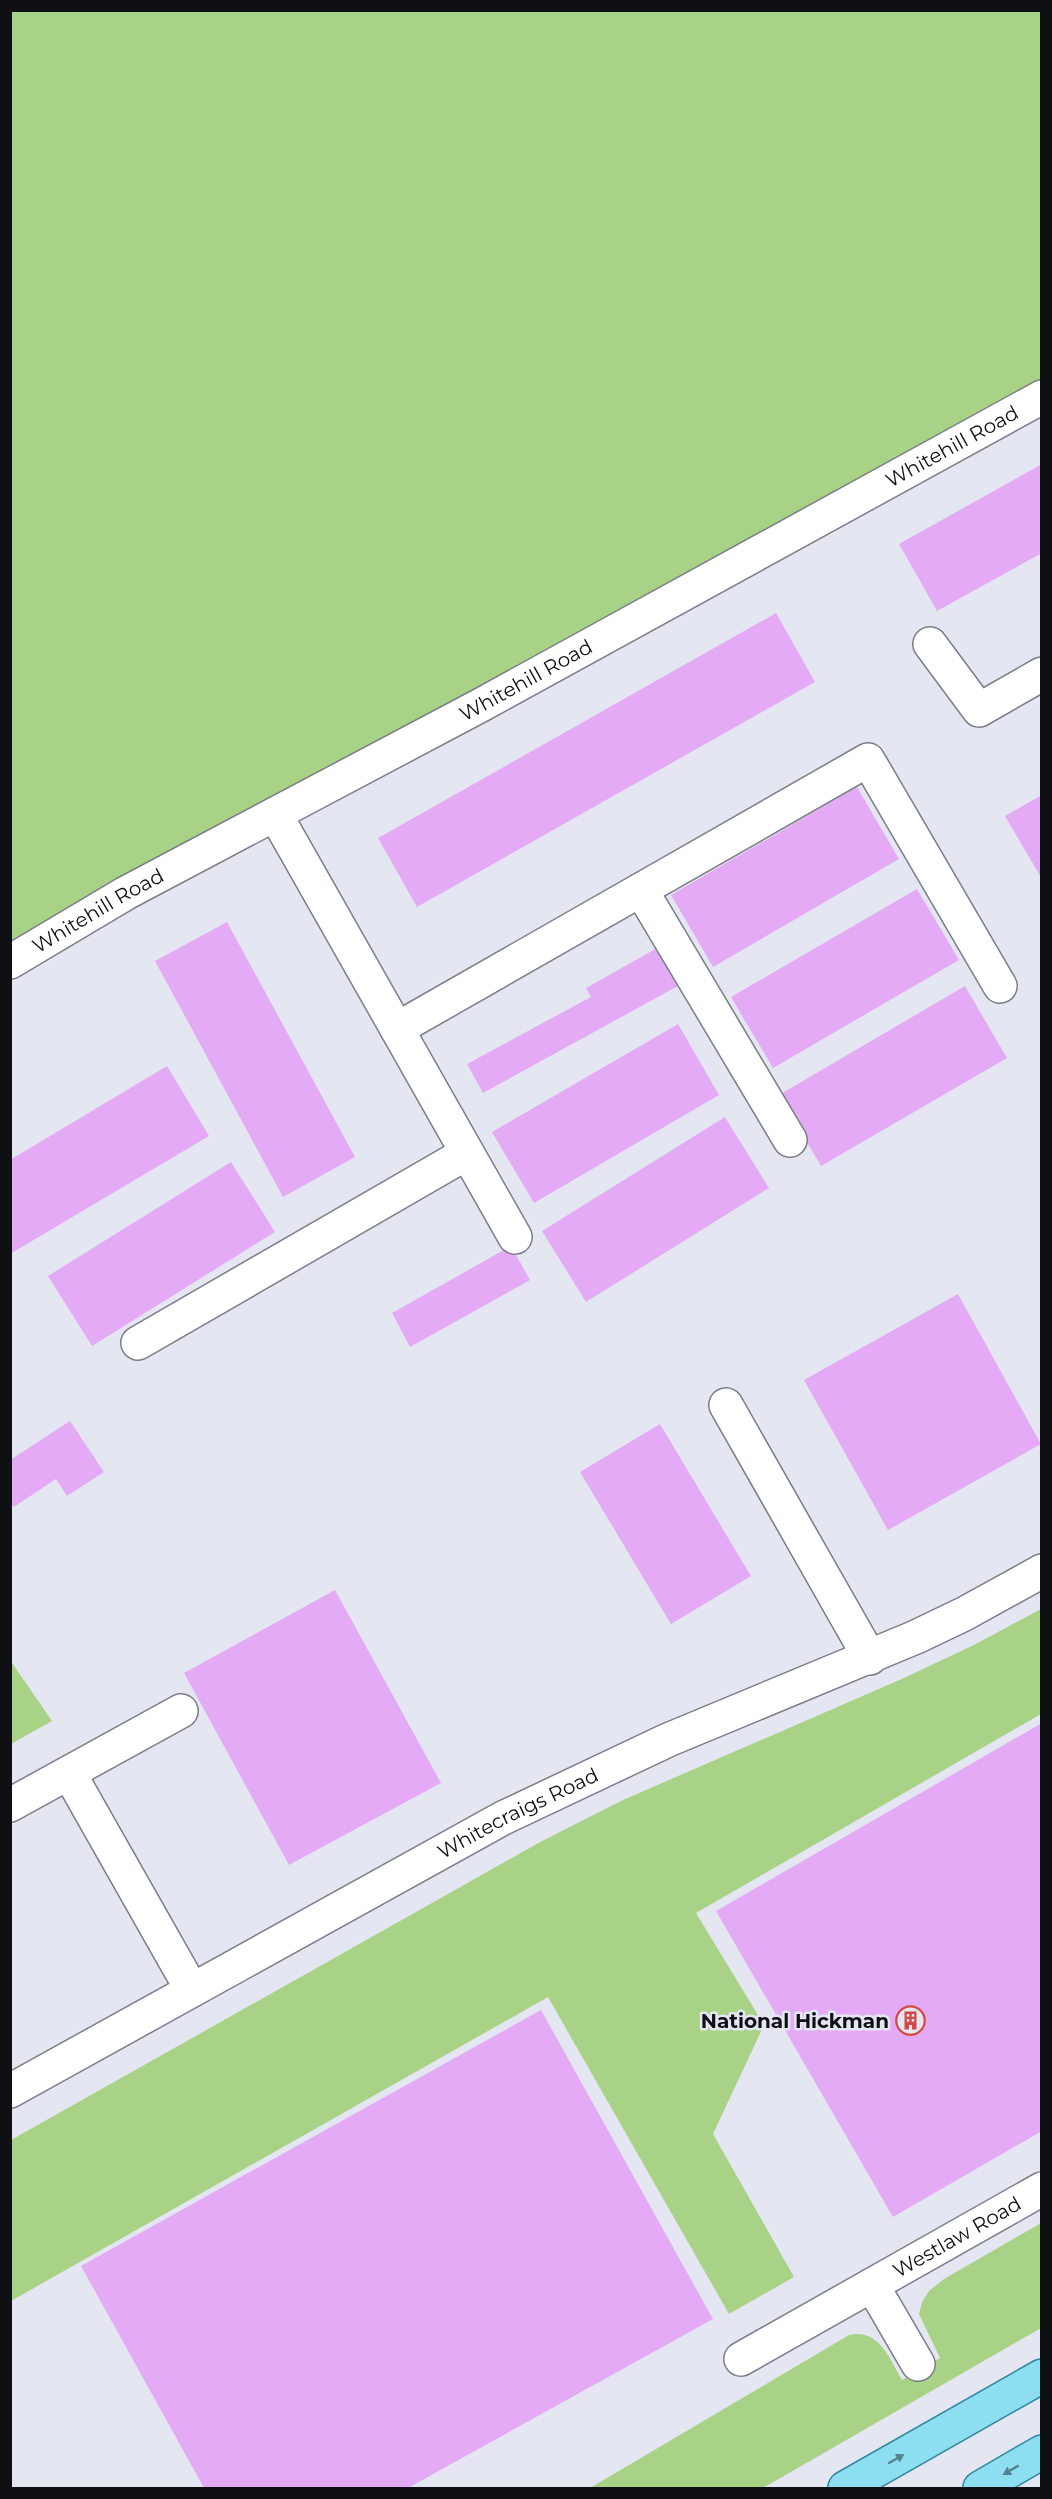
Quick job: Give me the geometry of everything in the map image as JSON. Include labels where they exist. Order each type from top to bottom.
[{"type":"main road","points":[[845,2488],[1041,2376]]},
{"type":"main road","points":[[980,2488],[1041,2452]]},
{"type":"street","name":"Whitehill Road","points":[[10,962],[126,893],[481,705],[1041,397]]},
{"type":"street","points":[[930,644],[979,710],[1041,674]]},
{"type":"street","points":[[397,1029],[868,760],[1000,986]]},
{"type":"street","points":[[275,814],[515,1237]]},
{"type":"street","points":[[641,890],[790,1140]]},
{"type":"street","points":[[138,1343],[467,1153]]},
{"type":"street","points":[[726,1406],[870,1658]]},
{"type":"street","name":"Whitecraigs Road","points":[[10,2091],[513,1812],[668,1740],[870,1658],[964,1614],[1041,1571]]},
{"type":"street","points":[[10,1805],[181,1711]]},
{"type":"street","points":[[69,1773],[192,1990]]},
{"type":"street","name":"Westlaw Road","points":[[741,2359],[1041,2189]]},
{"type":"street","name":"Westlaw Road","points":[[872,2284],[918,2364]]},
{"type":"green space","points":[[11,11],[1041,11],[1041,397],[11,962]]},
{"type":"green space","points":[[1041,1609],[1041,1714],[696,1913],[764,2025],[713,2134],[794,2277],[729,2314],[548,1997],[11,2301],[11,2140],[542,1841],[623,1800],[904,1678],[974,1645]]},
{"type":"green space","points":[[10,1660],[52,1721],[11,1744],[10,1744]]},
{"type":"green space","points":[[1041,2223],[1041,2328],[763,2488],[590,2488],[849,2335],[859,2334],[876,2340],[902,2380],[940,2358],[919,2314],[922,2302],[929,2291],[944,2279]]},
{"type":"building","points":[[1042,464],[1042,553],[937,611],[899,544]]},
{"type":"building","points":[[776,613],[815,682],[417,907],[378,838]]},
{"type":"building","points":[[857,787],[899,859],[713,967],[671,895]]},
{"type":"building","points":[[1042,795],[1042,879],[1005,816]]},
{"type":"building","points":[[917,889],[959,960],[773,1068],[731,997]]},
{"type":"building","points":[[227,922],[355,1157],[283,1197],[155,961]]},
{"type":"building","points":[[666,943],[687,981],[483,1093],[467,1064],[591,997],[586,988]]},
{"type":"building","points":[[965,986],[1007,1058],[821,1166],[779,1095]]},
{"type":"building","points":[[678,1024],[719,1095],[534,1203],[492,1132]]},
{"type":"building","points":[[167,1066],[209,1136],[10,1254],[10,1160]]},
{"type":"building","points":[[725,1117],[769,1188],[586,1302],[542,1231]]},
{"type":"building","points":[[231,1162],[275,1232],[92,1346],[48,1276]]},
{"type":"building","points":[[511,1246],[530,1280],[410,1347],[392,1313]]},
{"type":"building","points":[[958,1294],[1041,1444],[888,1530],[804,1380]]},
{"type":"building","points":[[70,1421],[104,1472],[67,1496],[56,1479],[14,1507],[10,1502],[10,1460]]},
{"type":"building","points":[[660,1424],[751,1576],[671,1624],[580,1472]]},
{"type":"building","points":[[335,1590],[441,1783],[289,1865],[184,1673]]},
{"type":"building","name":"National Hickman","points":[[1042,1723],[1042,2131],[893,2217],[716,1911]]},
{"type":"building","points":[[541,2010],[713,2319],[408,2488],[204,2488],[81,2266]]},
{"type":"place","name":"National Hickman","points":[[910,2021]]}]
